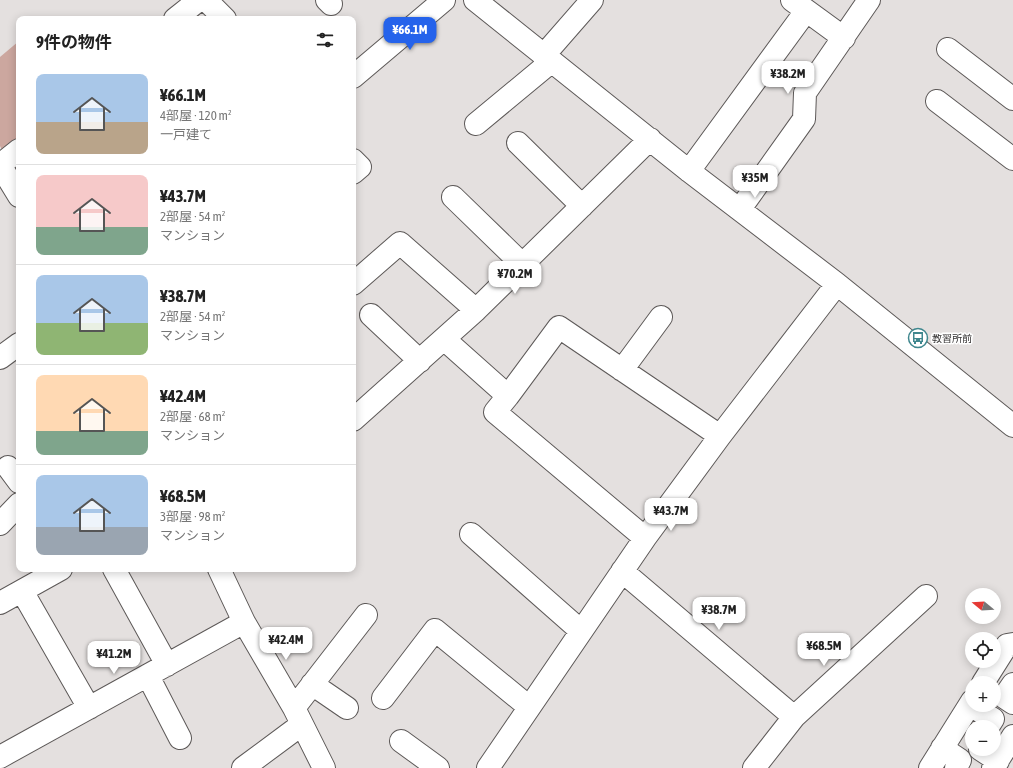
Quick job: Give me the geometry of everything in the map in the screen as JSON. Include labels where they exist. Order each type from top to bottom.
[{"type":"street","points":[[179,16],[199,0]]},
{"type":"street","points":[[206,0],[222,16]]},
{"type":"street","points":[[356,74],[444,0]]},
{"type":"street","points":[[475,0],[689,171],[837,284],[1013,426]]},
{"type":"street","points":[[476,124],[548,58],[592,0]]},
{"type":"street","points":[[740,209],[804,119],[805,93],[870,0]]},
{"type":"street","points":[[689,171],[799,5],[844,38]]},
{"type":"street","points":[[948,49],[1013,99]]},
{"type":"street","points":[[937,101],[1013,159]]},
{"type":"street","points":[[356,417],[476,310],[650,140]]},
{"type":"street","points":[[518,143],[582,206]]},
{"type":"street","points":[[16,152],[0,165],[16,191]]},
{"type":"street","points":[[356,163],[360,167],[356,170]]},
{"type":"street","points":[[454,198],[522,264]]},
{"type":"street","points":[[356,281],[400,243],[476,310]]},
{"type":"street","points":[[488,768],[645,538],[720,436],[837,284]]},
{"type":"street","points":[[371,315],[420,361]]},
{"type":"street","points":[[622,370],[661,317]]},
{"type":"street","points":[[645,538],[495,412],[559,327],[720,436]]},
{"type":"street","points":[[444,339],[508,396]]},
{"type":"street","points":[[0,358],[16,346]]},
{"type":"street","points":[[0,524],[16,507]]},
{"type":"street","points":[[471,534],[581,631]]},
{"type":"street","points":[[622,571],[794,717]]},
{"type":"street","points":[[0,603],[55,572]]},
{"type":"street","points":[[116,572],[167,665]]},
{"type":"street","points":[[220,572],[244,622],[297,716],[324,768]]},
{"type":"street","points":[[22,590],[89,708]]},
{"type":"street","points":[[754,768],[794,717],[926,596]]},
{"type":"street","points":[[243,768],[297,716],[312,684],[366,615]]},
{"type":"street","points":[[3,749],[89,708],[244,622]]},
{"type":"street","points":[[383,698],[436,630],[529,707]]},
{"type":"street","points":[[990,676],[1009,655]]},
{"type":"street","points":[[148,676],[180,738]]},
{"type":"street","points":[[312,684],[347,708]]},
{"type":"street","points":[[1013,684],[1004,697],[1013,703]]},
{"type":"street","points":[[930,768],[965,712]]},
{"type":"street","points":[[983,712],[992,720]]},
{"type":"street","points":[[990,759],[1013,736]]},
{"type":"street","points":[[400,742],[438,768]]},
{"type":"street","points":[[942,748],[960,760],[956,768]]},
{"type":"shaded area","points":[[16,44],[16,147],[5,156],[0,146],[0,57]]},
{"type":"place","name":"教習所前","points":[[918,338]]}]
